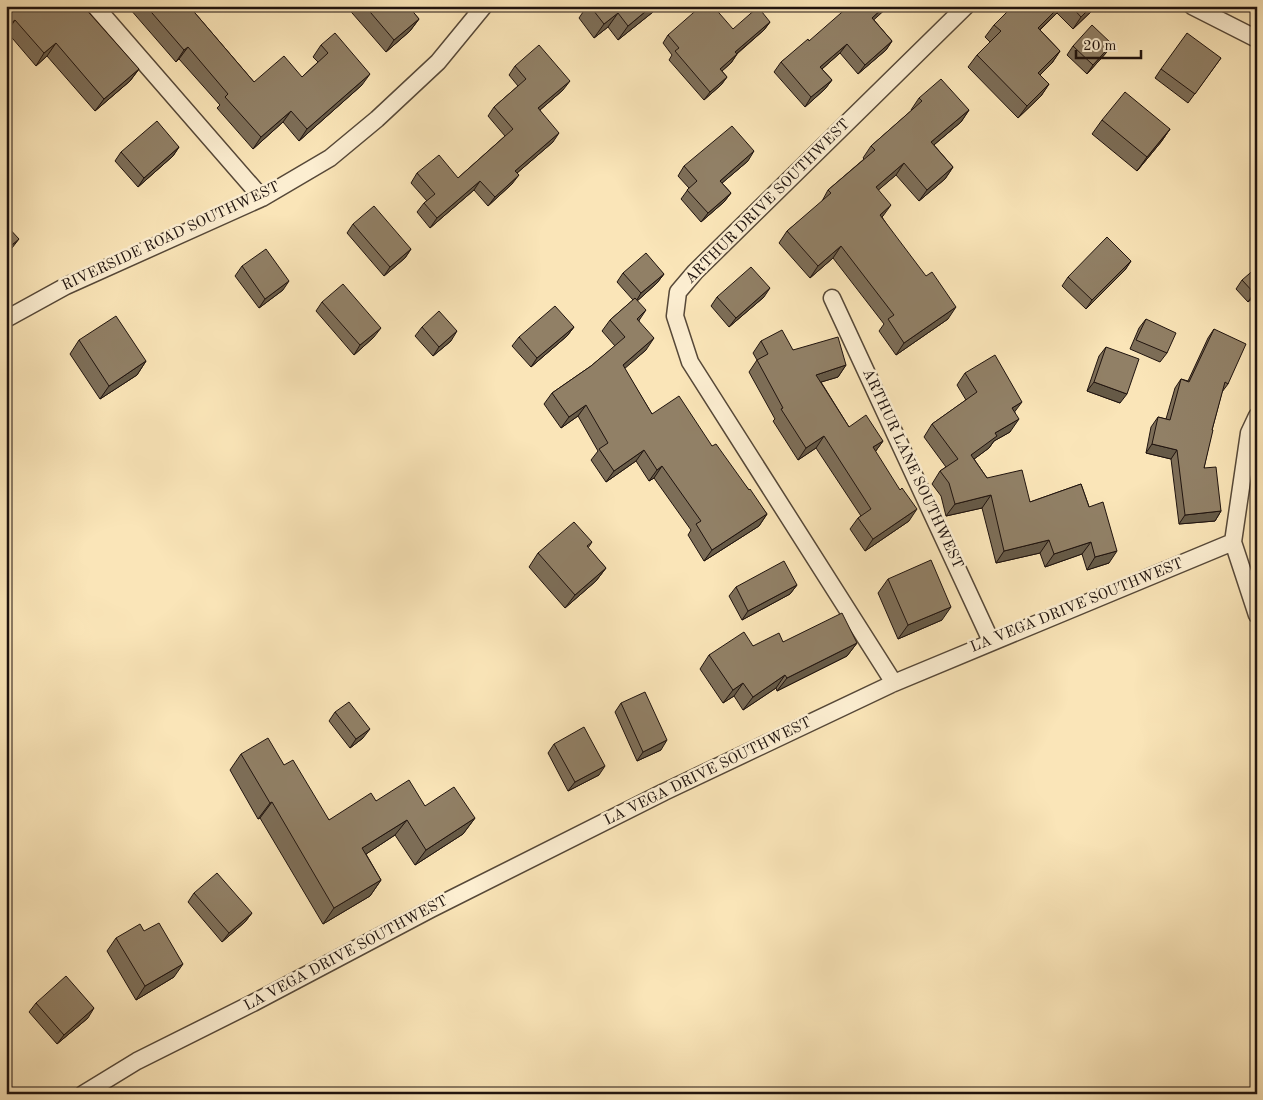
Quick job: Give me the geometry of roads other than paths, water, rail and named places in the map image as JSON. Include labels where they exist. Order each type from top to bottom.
[{"type":"street","points":[[95,6],[262,198]]},
{"type":"street","name":"RIVERSIDE ROAD SOUTHWEST","points":[[6,319],[66,286],[262,198],[330,158],[377,119],[438,62],[484,6]]},
{"type":"street","name":"ARTHUR DRIVE SOUTHWEST","points":[[894,682],[690,362],[675,316],[678,292],[696,272],[966,6]]},
{"type":"street","points":[[1192,6],[1257,38]]},
{"type":"street","name":"ARTHUR LANE SOUTHWEST","points":[[832,298],[992,641]]},
{"type":"street","points":[[1257,416],[1249,434],[1234,542],[1257,615]]},
{"type":"street","name":"LA VEGA DRIVE SOUTHWEST","points":[[83,1094],[136,1061],[664,792],[894,682],[1234,542]]}]
